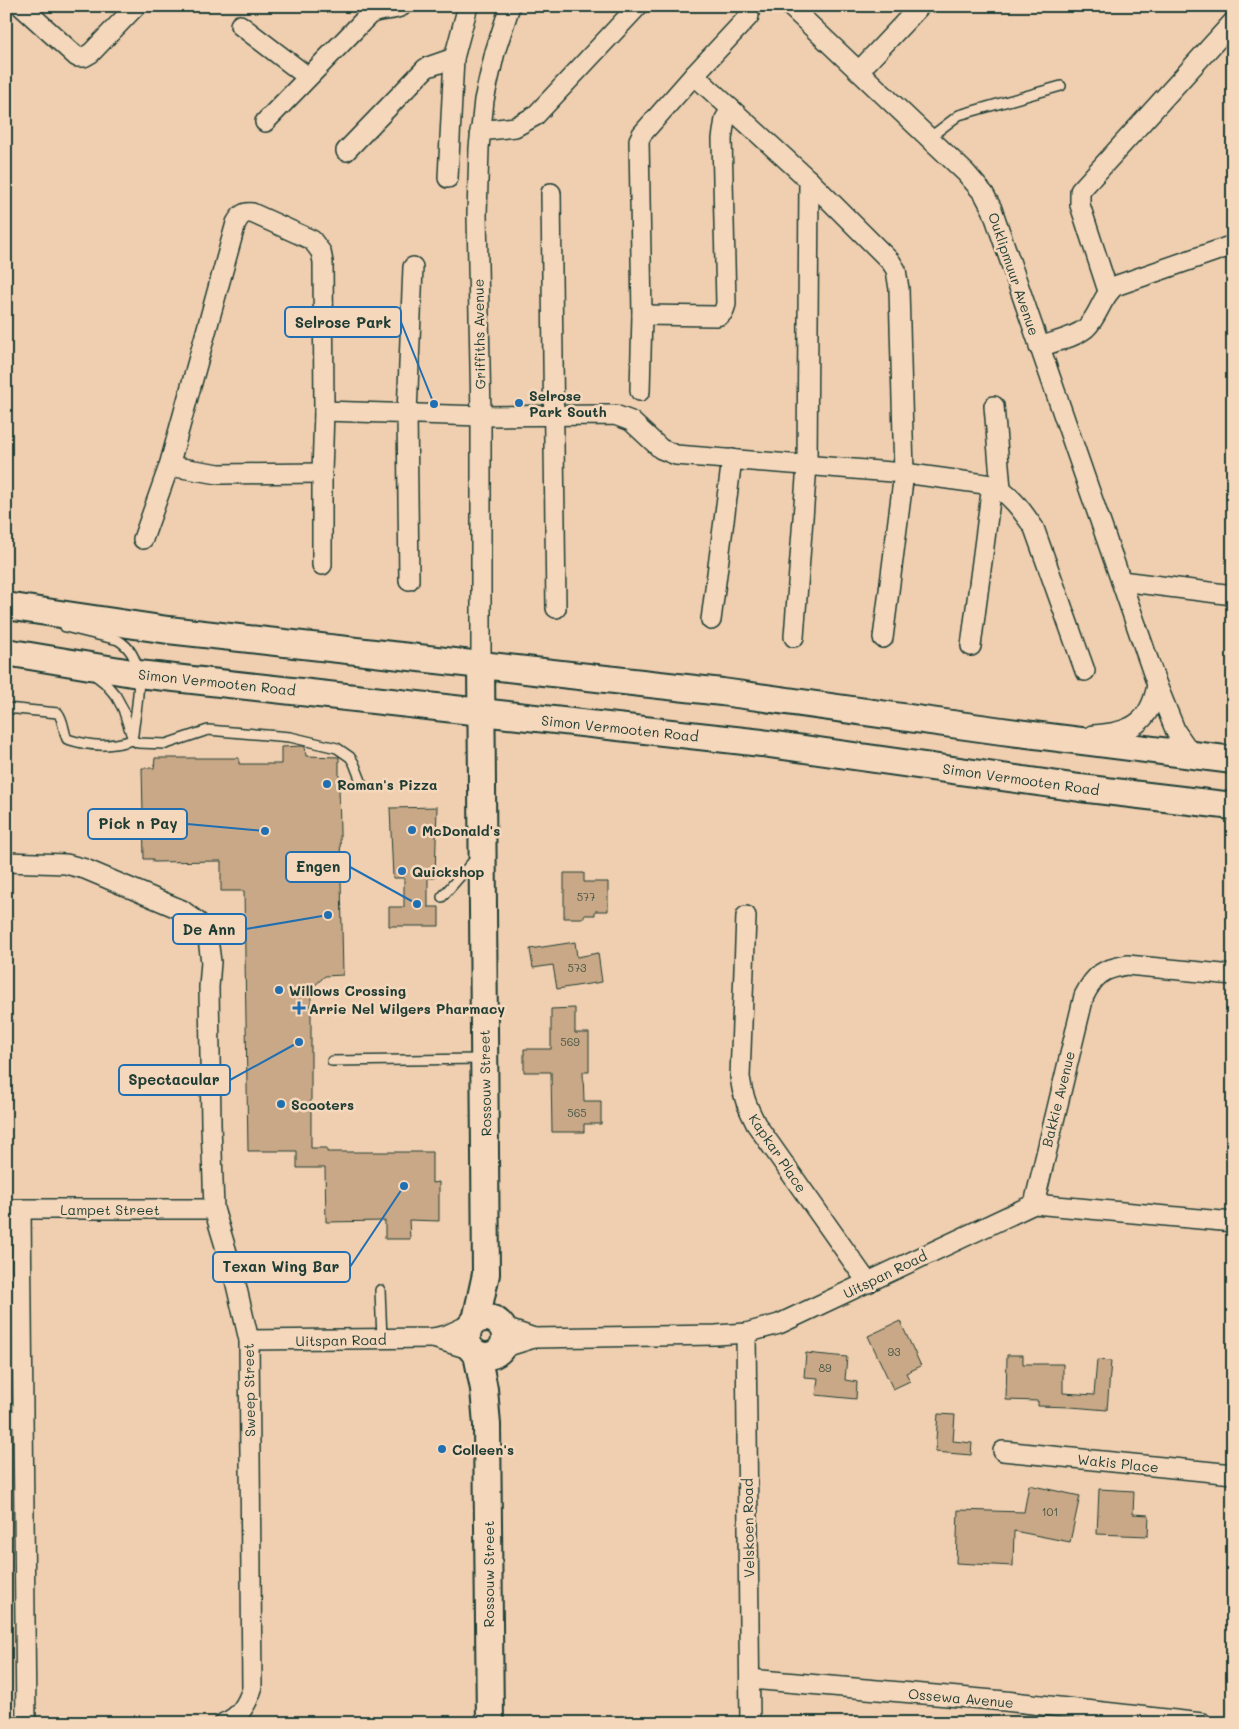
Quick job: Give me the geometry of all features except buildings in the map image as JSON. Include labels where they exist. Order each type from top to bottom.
[{"type":"main road","points":[[6,606],[168,630],[722,692],[1047,737],[1233,760]]},
{"type":"main road","name":"Simon Vermooten Road","points":[[6,652],[138,674],[762,744],[1080,788],[1233,806]]},
{"type":"main road","name":"Rossouw Street","points":[[481,665],[486,1274],[494,1378],[487,1425],[490,1723]]},
{"type":"main road","name":"Rossouw Street","points":[[474,1322],[486,1274]]},
{"type":"main road","points":[[474,1322],[481,1318],[492,1318],[492,1342]]},
{"type":"street","points":[[21,6],[77,57],[84,57],[91,53],[136,6]]},
{"type":"street","points":[[265,122],[369,14],[376,10],[394,10],[402,6]]},
{"type":"street","points":[[448,178],[454,58],[468,6]]},
{"type":"street","name":"Griffiths Avenue","points":[[481,665],[482,416],[477,214],[480,131],[484,100],[495,52],[510,6]]},
{"type":"street","points":[[480,131],[515,127],[535,116],[638,6]]},
{"type":"street","name":"Ouklipmuur Avenue","points":[[790,6],[978,186],[992,209],[1157,685],[1176,732],[1192,755]]},
{"type":"street","points":[[859,71],[920,6]]},
{"type":"street","points":[[640,391],[642,315],[639,140],[642,134],[694,74],[749,16]]},
{"type":"street","points":[[1108,291],[1080,205],[1080,191],[1233,22]]},
{"type":"street","points":[[240,25],[308,77]]},
{"type":"street","points":[[346,152],[425,69],[454,58]]},
{"type":"street","points":[[694,74],[809,180],[891,262],[896,270],[900,302],[904,473],[883,638]]},
{"type":"street","points":[[642,315],[716,316],[724,312],[726,304],[722,139],[725,119],[731,109]]},
{"type":"street","points":[[794,637],[807,465],[809,180]]},
{"type":"street","points":[[551,193],[556,608]]},
{"type":"street","points":[[143,539],[169,466],[236,224],[242,215],[252,213],[312,240],[321,252],[323,262],[322,565]]},
{"type":"street","points":[[1039,347],[1079,332],[1087,327],[1108,291],[1115,286],[1233,245]]},
{"type":"street","points":[[409,580],[407,414],[413,267]]},
{"type":"street","points":[[971,646],[997,487],[994,406]]},
{"type":"street","points":[[324,411],[482,416],[615,415],[631,421],[661,449],[676,455],[904,473],[997,487],[1023,512],[1034,528],[1085,671]]},
{"type":"street","points":[[711,620],[732,459]]},
{"type":"street","points":[[169,466],[219,474],[322,473]]},
{"type":"street","points":[[1121,581],[1233,595]]},
{"type":"street","points":[[1047,737],[1112,734],[1136,725],[1145,717],[1150,708],[1157,685]]},
{"type":"street","name":"Sweep Street","points":[[6,862],[66,864],[85,869],[182,910],[198,922],[208,939],[211,962],[211,1124],[214,1209],[234,1276],[249,1340],[252,1689],[247,1703],[240,1713],[224,1723]]},
{"type":"street","name":"Kapkar Place","points":[[746,916],[740,1076],[741,1090],[746,1106],[756,1124],[868,1283]]},
{"type":"street","name":"Bakkie Avenue","points":[[1034,1204],[1084,996],[1092,981],[1113,967],[1127,965],[1233,975]]},
{"type":"street","name":"Uitspan Road","points":[[249,1340],[433,1338],[492,1342],[534,1338],[716,1336],[746,1333],[779,1324],[1034,1204],[1233,1222]]},
{"type":"street","points":[[13,1209],[26,1723]]},
{"type":"street","name":"Lampet Street","points":[[13,1209],[214,1209]]},
{"type":"street","name":"Uitspan Road","points":[[433,1338],[447,1335],[474,1322]]},
{"type":"street","name":"Velskoen Road","points":[[746,1333],[750,1723]]},
{"type":"street","name":"Wakis Place","points":[[1002,1451],[1233,1474]]},
{"type":"street","name":"Ossewa Avenue","points":[[750,1679],[1005,1701],[1202,1723]]},
{"type":"lane","points":[[929,138],[959,115],[1061,86]]},
{"type":"lane","points":[[6,613],[30,619]]},
{"type":"lane","points":[[54,625],[118,640],[126,644],[133,654],[139,684],[133,738]]},
{"type":"lane","points":[[80,665],[105,682],[116,696],[133,738],[138,743],[166,744],[208,730],[290,737],[337,748],[350,757],[361,781]]},
{"type":"lane","points":[[6,708],[58,714],[62,720],[63,731],[67,740],[80,744],[113,746],[133,738]]},
{"type":"lane","points":[[442,897],[482,852]]},
{"type":"lane","points":[[332,1061],[485,1059]]},
{"type":"lane","points":[[380,1290],[382,1339]]},
{"type":"place","name":"Selrose Park South","points":[[519,403]]},
{"type":"place","name":"Selrose Park","points":[[434,404]]},
{"type":"place","name":"Roman's Pizza","points":[[327,784]]},
{"type":"place","name":"McDonald's","points":[[412,830]]},
{"type":"place","name":"Pick n Pay","points":[[265,831]]},
{"type":"place","name":"Quickshop","points":[[402,871]]},
{"type":"place","name":"Engen","points":[[417,904]]},
{"type":"place","name":"De Ann","points":[[328,915]]},
{"type":"place","name":"Willows Crossing","points":[[279,990]]},
{"type":"place","name":"Arrie Nel Wilgers Pharmacy","points":[[299,1008]]},
{"type":"place","name":"Spectacular","points":[[299,1042]]},
{"type":"place","name":"Scooters","points":[[281,1104]]},
{"type":"place","name":"Texan Wing Bar","points":[[404,1186]]},
{"type":"place","name":"Colleen's","points":[[442,1449]]}]
